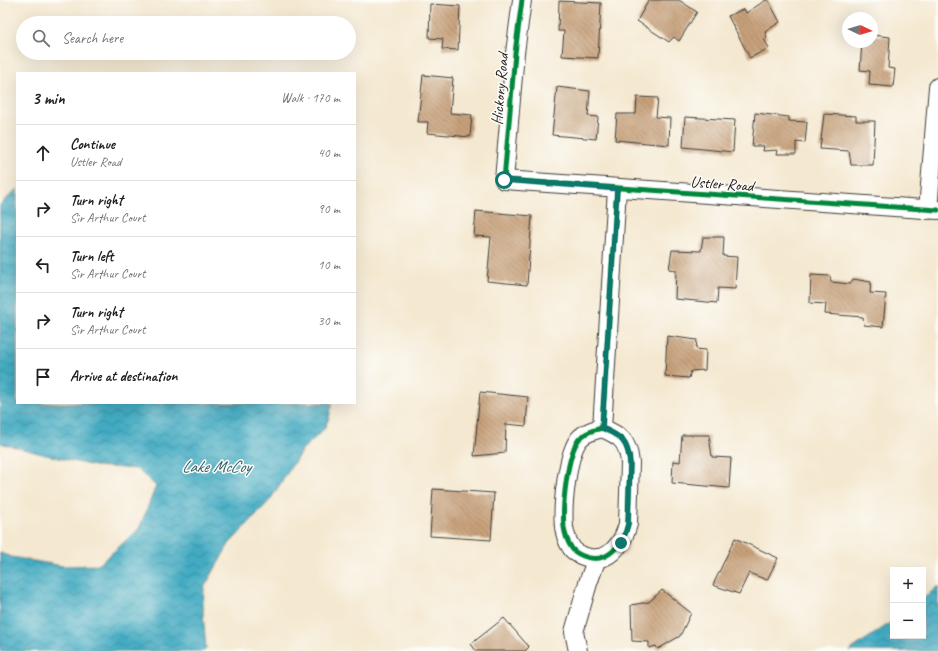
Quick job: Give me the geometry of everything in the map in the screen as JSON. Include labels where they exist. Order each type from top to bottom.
[{"type":"street","name":"Hickory Road","points":[[504,180],[515,53],[522,0]]},
{"type":"street","points":[[933,210],[938,87]]},
{"type":"street","name":"Ustler Road","points":[[504,180],[933,210]]},
{"type":"street","points":[[602,428],[617,189]]},
{"type":"street","points":[[602,428],[620,438],[627,446],[629,453],[628,524],[621,543],[615,550],[607,556],[597,558],[586,557],[578,554],[572,549],[567,540],[564,526],[564,510],[570,459],[575,445],[580,437],[590,431],[602,428]]},
{"type":"street","points":[[578,651],[574,632],[597,558]]},
{"type":"water","name":"Lake McCoy","points":[[16,190],[16,404],[332,404],[329,418],[324,429],[302,450],[270,500],[229,544],[204,588],[203,612],[206,649],[204,651],[0,651],[0,553],[11,557],[63,566],[98,565],[139,529],[156,486],[137,469],[94,466],[0,443],[0,205]]},
{"type":"water","points":[[938,586],[938,651],[849,651],[890,623],[890,639],[926,639],[926,596]]},
{"type":"building","points":[[649,0],[679,0],[697,12],[679,41],[674,37],[669,42],[637,21]]},
{"type":"building","points":[[768,0],[780,22],[765,32],[767,38],[764,39],[769,48],[750,58],[728,16],[744,9],[746,13]]},
{"type":"building","points":[[559,1],[601,3],[598,58],[562,56],[564,31],[558,31]]},
{"type":"building","points":[[430,4],[460,6],[458,50],[442,49],[443,39],[429,38]]},
{"type":"building","points":[[878,36],[890,37],[888,68],[895,69],[893,87],[869,85],[870,71],[860,70],[862,48],[878,48]]},
{"type":"building","points":[[423,75],[453,78],[450,113],[472,115],[470,137],[427,133],[428,122],[418,122]]},
{"type":"building","points":[[557,87],[590,91],[588,116],[598,117],[596,139],[552,135]]},
{"type":"building","points":[[637,97],[658,98],[656,117],[670,118],[669,145],[615,140],[617,114],[636,114]]},
{"type":"building","points":[[755,113],[789,117],[789,121],[807,122],[805,143],[796,142],[796,154],[777,154],[778,150],[763,151],[764,146],[752,146]]},
{"type":"building","points":[[824,114],[856,116],[856,121],[875,121],[873,165],[851,165],[849,151],[820,149]]},
{"type":"building","points":[[685,117],[735,120],[733,152],[683,147]]},
{"type":"building","points":[[476,211],[532,216],[527,285],[487,281],[491,237],[474,236]]},
{"type":"building","points":[[703,237],[724,237],[723,256],[737,257],[735,289],[718,288],[717,303],[675,299],[676,270],[669,269],[672,250],[701,251]]},
{"type":"building","points":[[811,275],[830,276],[831,282],[850,284],[853,279],[871,282],[870,293],[886,294],[883,327],[864,325],[863,317],[825,314],[826,304],[810,303]]},
{"type":"building","points":[[667,336],[697,340],[696,349],[706,350],[705,370],[691,371],[689,378],[665,376]]},
{"type":"building","points":[[480,392],[528,397],[526,426],[506,424],[505,453],[474,456]]},
{"type":"building","points":[[682,435],[709,435],[712,457],[731,458],[729,488],[672,483],[673,461],[680,462]]},
{"type":"building","points":[[433,489],[494,493],[491,540],[430,536]]},
{"type":"building","points":[[735,538],[778,558],[767,580],[749,573],[739,594],[713,585]]},
{"type":"building","points":[[662,590],[691,613],[680,636],[658,649],[656,646],[649,648],[649,642],[632,641],[631,605],[649,602]]},
{"type":"building","points":[[504,618],[529,647],[525,651],[476,651],[471,644]]},
{"type":"cycle path","points":[[522,0],[515,53],[504,180],[938,210]]},
{"type":"cycle path","points":[[602,428],[585,434],[575,445],[566,480],[564,527],[567,540],[576,552],[583,556],[592,558],[606,556],[613,551],[618,546],[626,532],[628,524],[629,456],[622,440],[602,428],[617,189]]},
{"type":"route","points":[[504,180],[617,189],[602,428],[620,438],[627,446],[629,453],[628,524],[621,543]]}]
